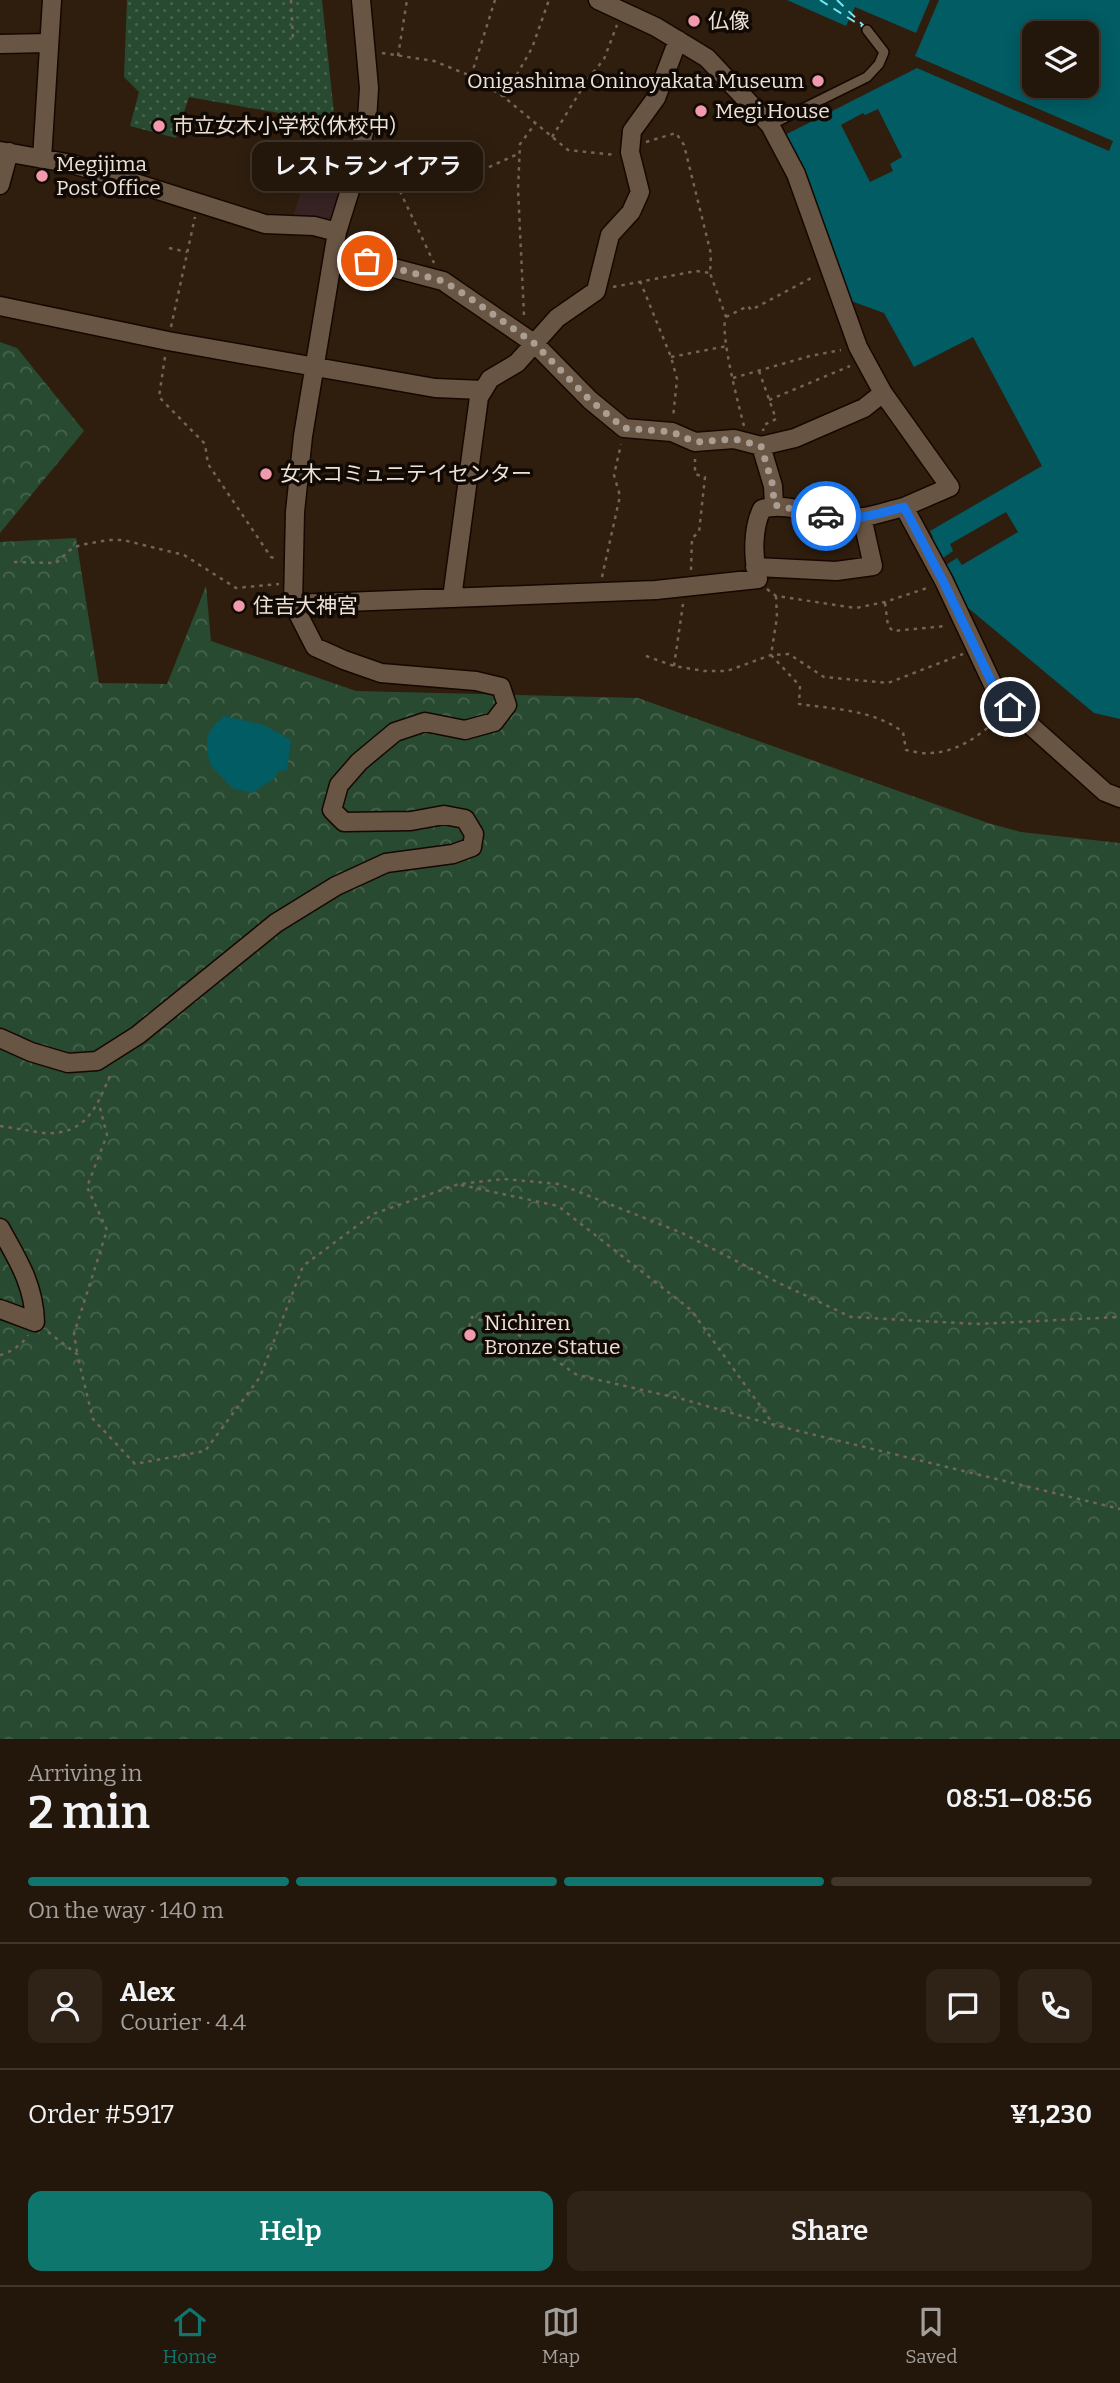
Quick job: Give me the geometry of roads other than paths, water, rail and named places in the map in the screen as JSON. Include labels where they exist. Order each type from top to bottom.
[{"type":"street","points":[[42,159],[52,0]]},
{"type":"street","points":[[0,1038],[31,1052],[68,1063],[97,1061],[138,1035],[276,923],[336,886],[386,863],[453,854],[472,847],[474,834],[465,819],[444,815],[411,821],[344,822],[332,810],[340,785],[359,762],[395,732],[425,722],[465,730],[494,722],[507,705],[500,687],[476,681],[381,673],[344,660],[315,648],[293,604],[295,512],[303,436],[337,232],[367,120],[369,88],[361,0]]},
{"type":"street","points":[[598,0],[678,40],[707,58],[770,125],[796,174],[862,354],[883,393],[950,486],[904,507],[862,517],[839,519],[774,505],[762,509],[758,517],[755,540],[756,573]]},
{"type":"street","points":[[452,598],[479,397],[490,379],[517,363],[530,340],[557,317],[596,291],[610,235],[631,212],[640,192],[630,149],[632,131],[656,98],[678,40]]},
{"type":"street","points":[[0,44],[49,43]]},
{"type":"street","points":[[0,185],[5,152],[107,174],[265,224],[314,226],[337,232]]},
{"type":"street","points":[[333,257],[367,261],[443,281],[530,340],[590,400],[624,428],[672,432],[695,442],[734,439],[755,444],[794,438],[864,408],[883,393]]},
{"type":"street","points":[[0,306],[167,341],[435,388],[483,390]]},
{"type":"street","points":[[755,444],[773,486],[774,505]]},
{"type":"street","points":[[904,507],[995,689],[1010,707],[1105,792],[1120,798]]},
{"type":"street","points":[[293,604],[688,587],[756,573],[836,571],[873,566],[862,517]]},
{"type":"street","points":[[0,1228],[27,1281],[34,1300],[35,1322],[0,1309]]},
{"type":"lane","points":[[770,125],[867,78],[879,64],[884,52],[867,30]]},
{"type":"water","points":[[787,0],[930,0],[916,33],[855,7],[846,26]]},
{"type":"water","points":[[939,0],[1120,0],[1120,719],[1094,713],[961,602],[956,584],[946,571],[949,569],[946,565],[957,558],[962,565],[1018,532],[1006,512],[950,544],[953,551],[943,558],[930,538],[933,537],[930,531],[1042,466],[973,337],[914,367],[884,313],[840,297],[779,138],[917,68],[1109,151],[1113,141],[915,56]]},
{"type":"water","points":[[224,716],[264,725],[291,740],[287,770],[278,771],[275,778],[252,793],[232,788],[211,766],[207,752],[207,737],[214,725]]},
{"type":"place","name":"仏像","points":[[694,21]]},
{"type":"place","name":"Onigashima Oninoyakata Museum","points":[[818,81]]},
{"type":"place","name":"Megi House","points":[[701,111]]},
{"type":"place","name":"市立女木小学校(休校中)","points":[[159,126]]},
{"type":"place","name":"Megijima Post Office","points":[[42,176]]},
{"type":"place","name":"レストラン イアラ","points":[[367,261]]},
{"type":"place","name":"女木コミュニテイセンター","points":[[266,474]]},
{"type":"place","name":"住吉大神宮","points":[[239,606]]},
{"type":"place","name":"Nichiren Bronze Statue","points":[[470,1335]]}]
